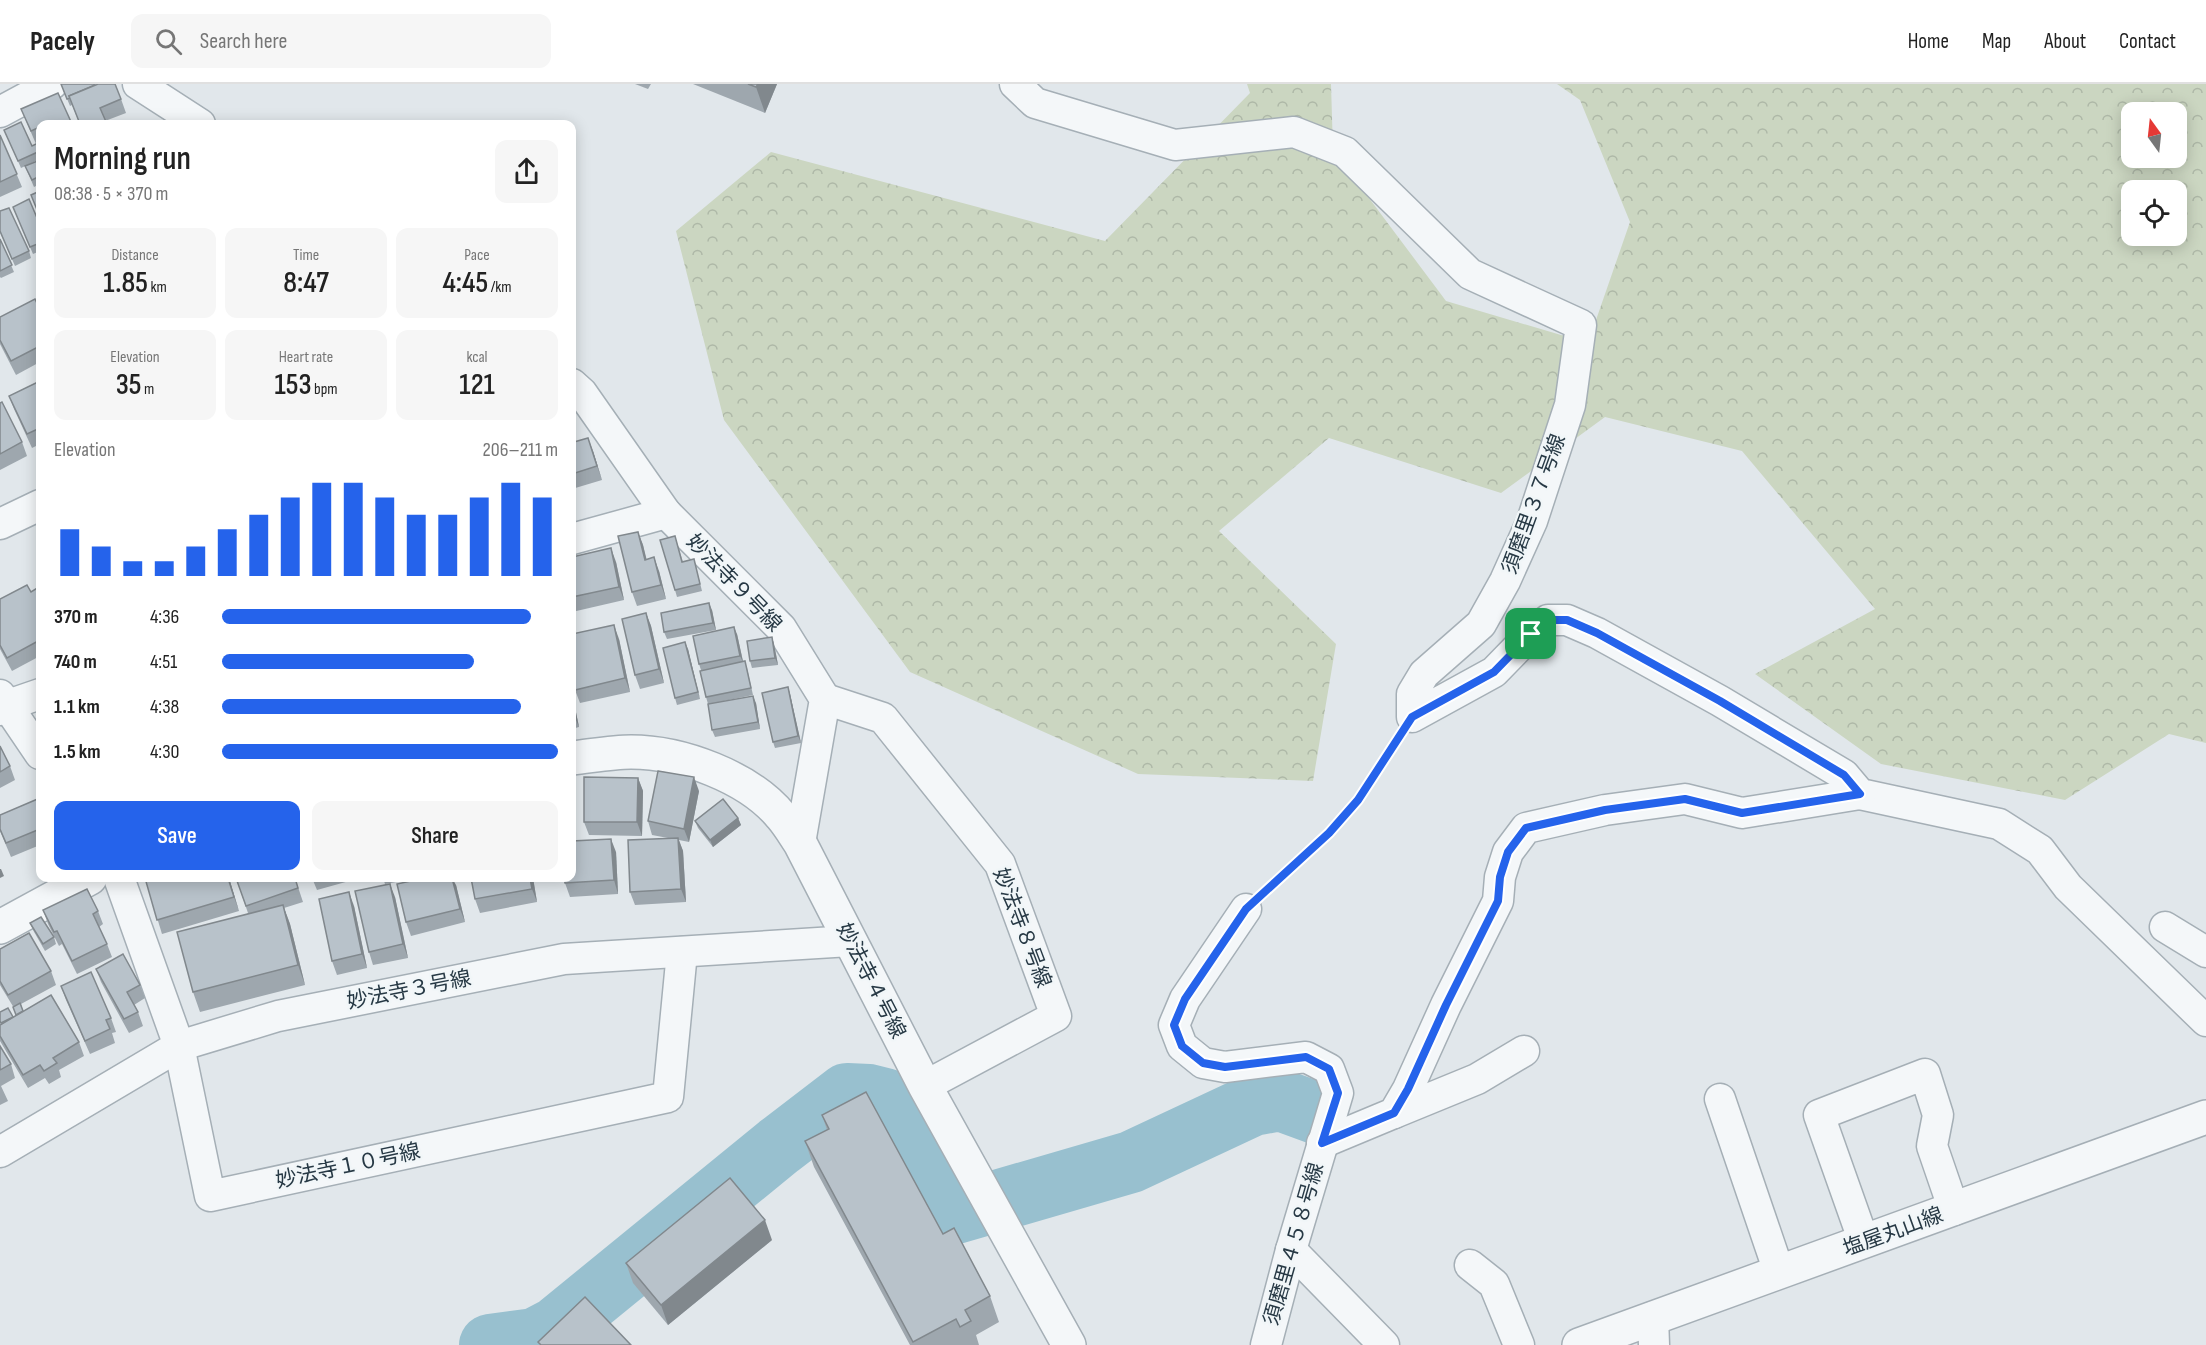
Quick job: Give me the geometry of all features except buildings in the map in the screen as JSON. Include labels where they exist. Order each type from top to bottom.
[{"type":"street","points":[[0,112],[52,84]]},
{"type":"street","points":[[138,84],[194,120]]},
{"type":"street","name":"須磨里３７号線","points":[[1015,84],[1035,103],[1175,145],[1294,132],[1345,152],[1470,274],[1581,325],[1570,405],[1532,521],[1505,581],[1481,624],[1424,674],[1412,694],[1412,717]]},
{"type":"street","name":"妙法寺９号線","points":[[576,388],[666,513],[781,628],[825,699]]},
{"type":"street","points":[[0,524],[36,507]]},
{"type":"street","points":[[576,538],[666,513]]},
{"type":"street","points":[[1412,717],[1494,672],[1548,620],[1567,620],[1607,639],[1739,712],[1844,775],[1860,794]]},
{"type":"street","points":[[36,695],[3,703],[36,748]]},
{"type":"street","points":[[800,843],[825,699]]},
{"type":"street","name":"妙法寺８号線","points":[[825,699],[884,718],[1000,864],[1056,1016],[925,1086]]},
{"type":"street","name":"妙法寺４号線","points":[[576,758],[632,752],[690,761],[725,774],[754,793],[780,815],[800,843],[925,1086],[1069,1345]]},
{"type":"street","points":[[1394,1113],[1408,1089],[1446,1005],[1498,901],[1500,877],[1508,852],[1526,828],[1605,810],[1685,799],[1742,813],[1860,794],[2000,824],[2040,850],[2068,887],[2206,1021]]},
{"type":"street","points":[[0,927],[83,882]]},
{"type":"street","name":"妙法寺１０号線","points":[[120,882],[179,1046],[210,1196],[668,1097],[682,952]]},
{"type":"street","points":[[1246,909],[1185,999],[1174,1025],[1182,1046],[1203,1063],[1225,1067],[1306,1057],[1329,1069],[1338,1093],[1322,1143]]},
{"type":"street","points":[[2165,927],[2206,952]]},
{"type":"street","name":"妙法寺３号線","points":[[0,1152],[179,1046],[278,1016],[564,959],[850,940]]},
{"type":"street","points":[[1322,1143],[1478,1079],[1524,1051]]},
{"type":"street","points":[[1864,1242],[1819,1115],[1925,1074],[1938,1115],[1932,1146],[1954,1210]]},
{"type":"street","points":[[1720,1099],[1779,1272]]},
{"type":"street","name":"塩屋丸山線","points":[[1579,1345],[1653,1331],[1779,1272],[2206,1117]]},
{"type":"street","name":"須磨里４５８号線","points":[[1266,1345],[1322,1143]]},
{"type":"street","points":[[1291,1250],[1384,1345]]},
{"type":"street","points":[[1470,1265],[1494,1284],[1519,1345]]},
{"type":"path","points":[[1246,909],[1329,833],[1358,800],[1412,717]]},
{"type":"green space","points":[[1247,84],[1331,84],[1333,150],[1446,301],[1588,343],[1630,222],[1580,100],[1557,84],[2206,84],[2206,743],[2169,734],[2065,800],[1881,764],[1755,674],[1875,609],[1742,451],[1605,417],[1501,493],[1329,438],[1219,531],[1336,644],[1313,781],[1138,774],[910,672],[724,420],[676,231],[771,152],[1105,241],[1250,93]]},
{"type":"waterway","points":[[490,1345],[535,1339],[556,1328],[779,1146],[847,1094],[869,1095],[885,1099],[896,1110],[949,1215],[1131,1162],[1253,1105],[1280,1100],[1316,1113]]},
{"type":"route","points":[[1548,620],[1567,620],[1597,633],[1720,701],[1844,775],[1860,794],[1742,813],[1685,799],[1605,810],[1526,828],[1508,852],[1500,877],[1498,901],[1446,1005],[1408,1089],[1394,1113],[1322,1143],[1338,1093],[1329,1069],[1306,1057],[1225,1067],[1203,1063],[1182,1046],[1174,1025],[1185,999],[1246,909],[1329,833],[1358,800],[1412,717],[1494,672],[1531,634],[1548,620]]}]
